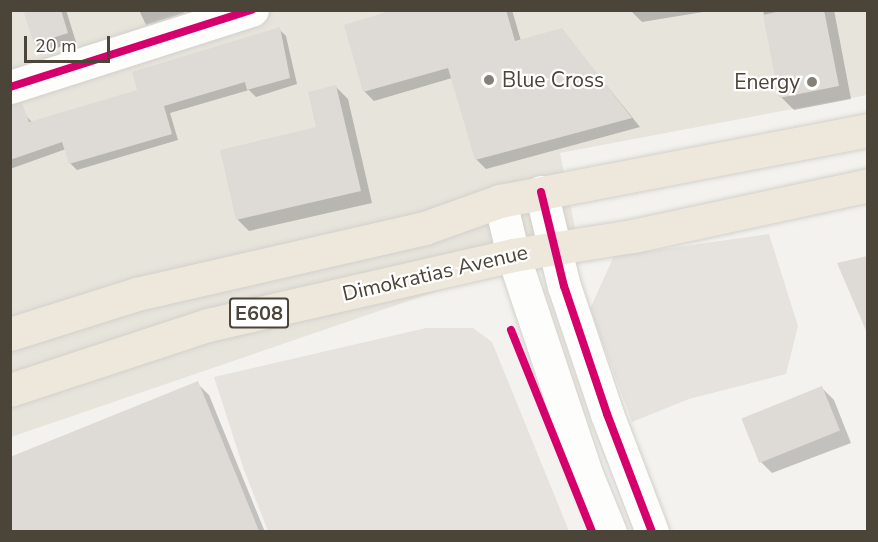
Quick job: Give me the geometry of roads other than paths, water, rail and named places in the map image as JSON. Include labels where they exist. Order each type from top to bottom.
[{"type":"highway","name":"E608","points":[[10,334],[136,294],[425,228],[500,201],[867,130]]},
{"type":"highway","name":"Dimokratias Avenue","points":[[10,390],[208,325],[513,255],[633,236],[867,185]]},
{"type":"street","points":[[10,87],[252,10]]},
{"type":"street","points":[[541,192],[554,247],[607,414],[652,531]]},
{"type":"street","points":[[500,201],[513,255],[587,476],[610,531]]},
{"type":"place","name":"Blue Cross","points":[[489,80]]},
{"type":"place","name":"Energy","points":[[812,82]]}]
